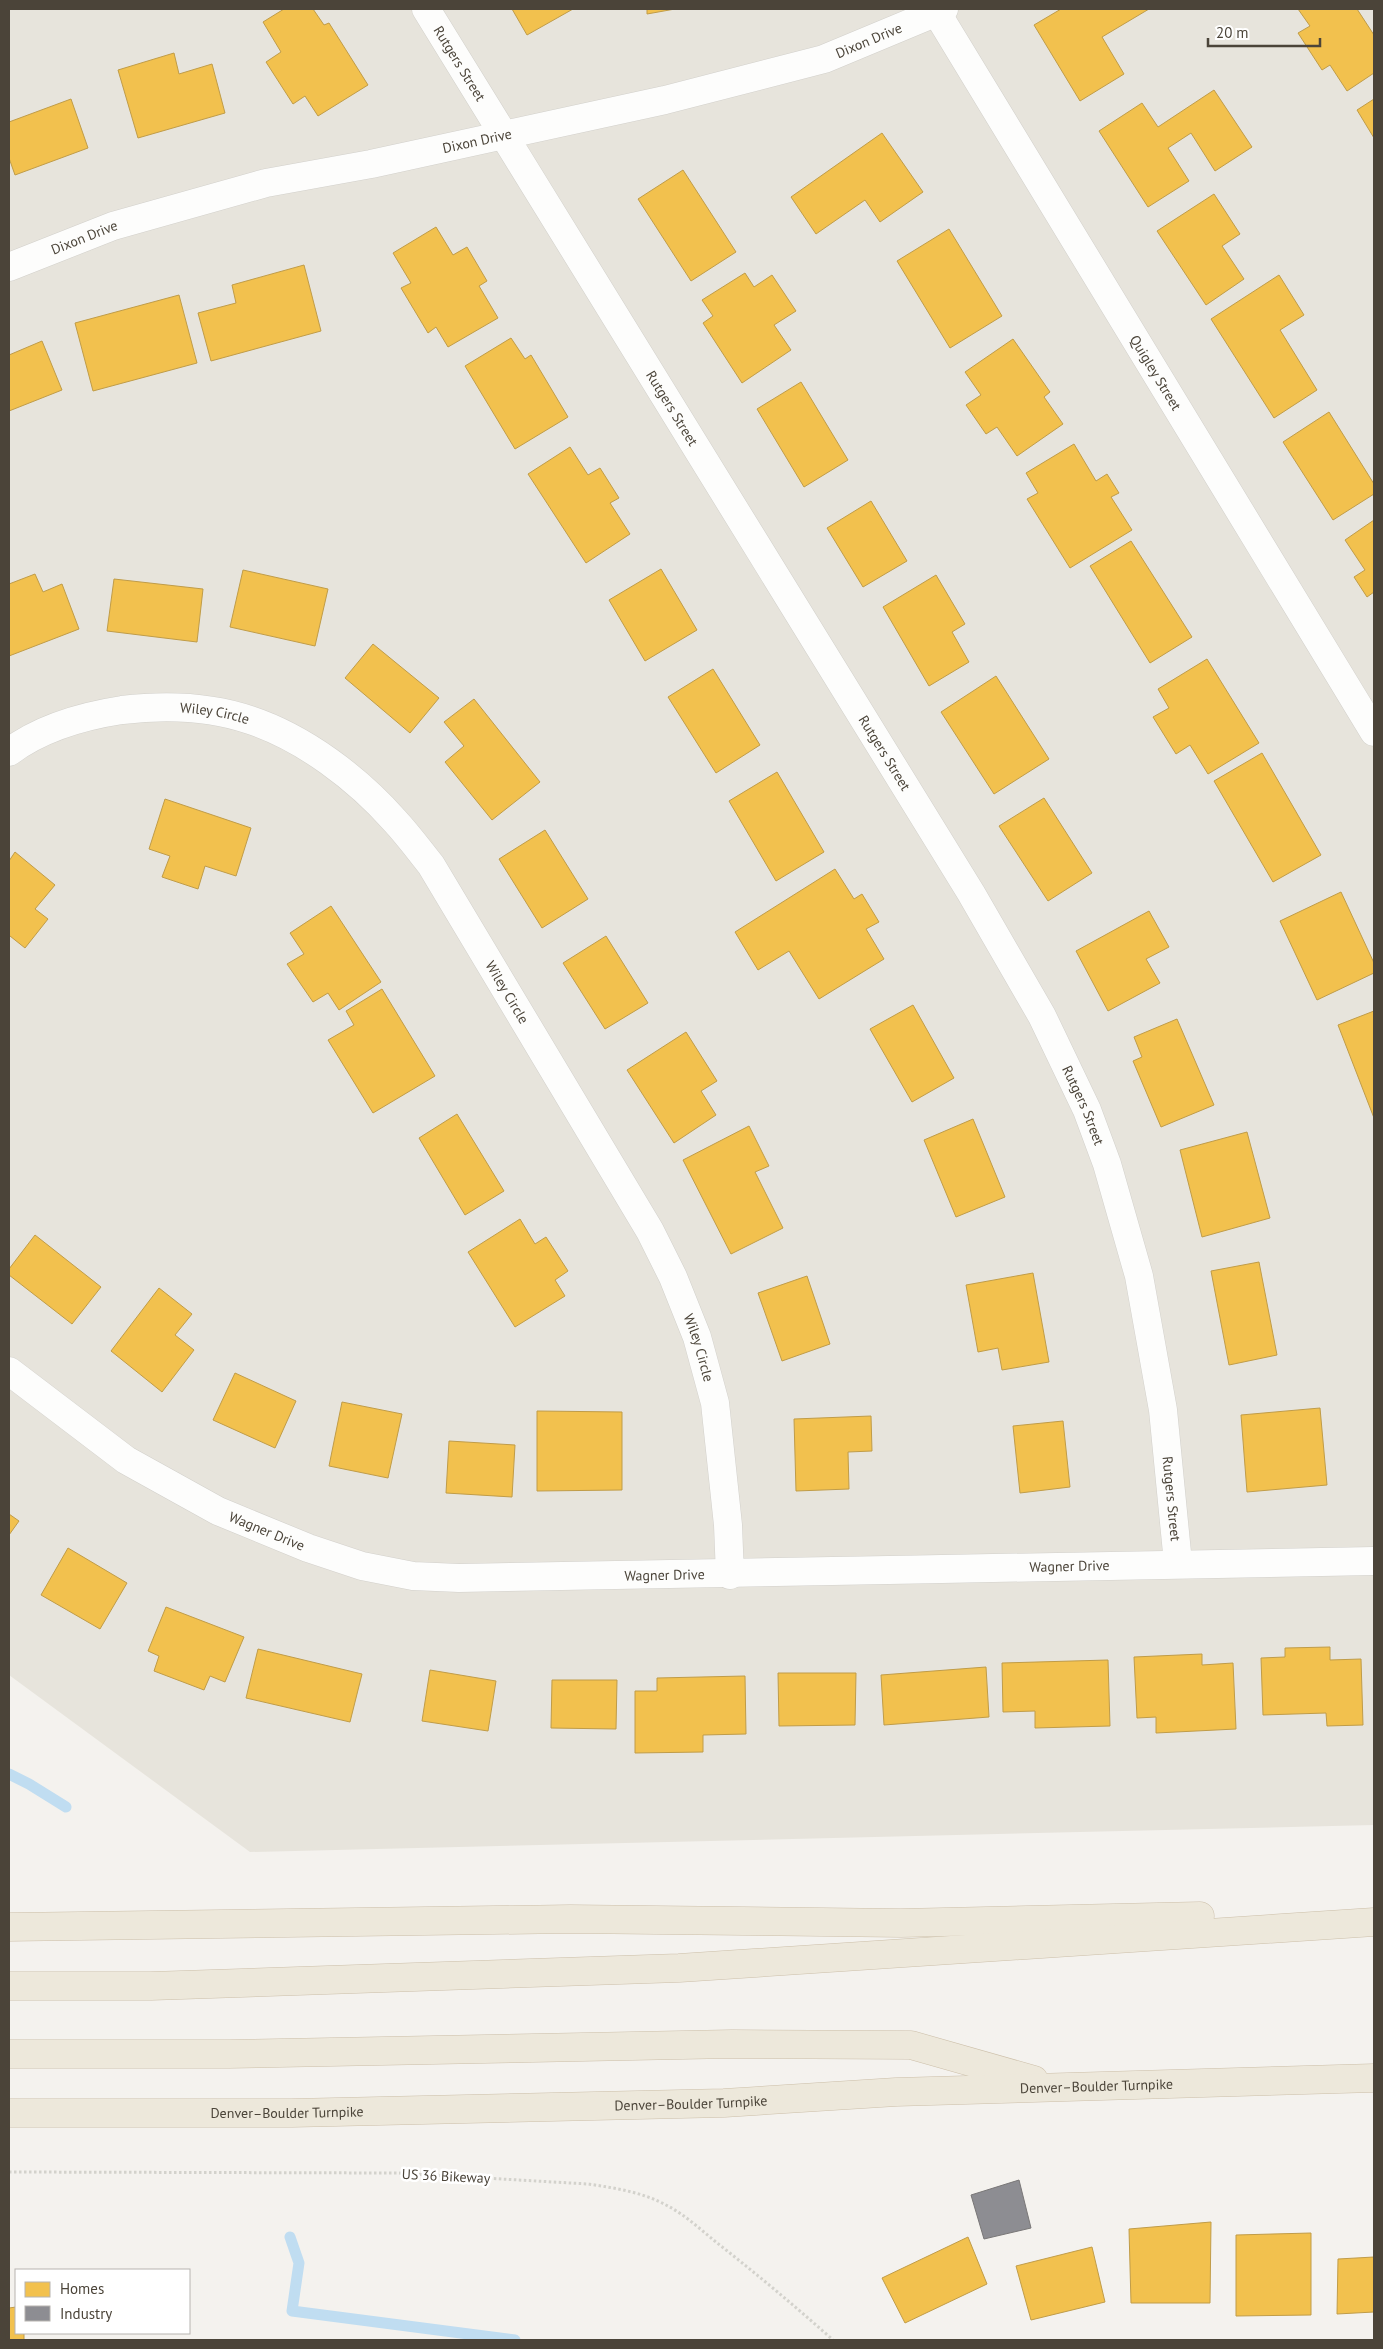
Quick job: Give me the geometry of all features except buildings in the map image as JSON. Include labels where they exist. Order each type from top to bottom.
[{"type":"highway","points":[[9,1927],[570,1918],[902,1923],[1374,1912]]},
{"type":"highway","points":[[9,1986],[151,1986],[659,1968],[1374,1922]]},
{"type":"highway","points":[[9,2054],[229,2054],[732,2044],[911,2045],[1062,2088]]},
{"type":"highway","name":"Denver–Boulder Turnpike","points":[[9,2113],[283,2113],[704,2104],[896,2092],[1374,2078]]},
{"type":"street","name":"Rutgers Street","points":[[426,9],[971,893],[1042,1016],[1087,1110],[1107,1164],[1140,1276],[1163,1410],[1178,1563]]},
{"type":"street","name":"Dixon Drive","points":[[9,267],[112,226],[177,206],[266,183],[371,164],[665,100],[824,59],[941,11]]},
{"type":"street","name":"Quigley Street","points":[[941,11],[1374,732]]},
{"type":"street","name":"Wiley Circle","points":[[9,752],[58,726],[106,713],[147,707],[189,708],[219,712],[250,720],[286,736],[320,756],[359,786],[394,820],[431,865],[650,1231],[673,1277],[697,1337],[715,1403],[728,1525],[730,1575]]},
{"type":"street","name":"Wagner Drive","points":[[9,1371],[126,1460],[218,1511],[308,1548],[362,1566],[413,1576],[459,1578],[730,1575],[1178,1563],[1374,1561]]},
{"type":"path","name":"US 36 Bikeway","points":[[9,2172],[397,2173],[588,2184],[615,2188],[643,2195],[666,2205],[689,2220],[795,2306],[832,2340]]},
{"type":"shaded area","points":[[9,9],[1374,9],[1374,1825],[250,1852],[9,1675]]},
{"type":"waterway","points":[[9,1774],[66,1807]]},
{"type":"waterway","points":[[290,2237],[299,2263],[292,2311],[515,2340]]}]
